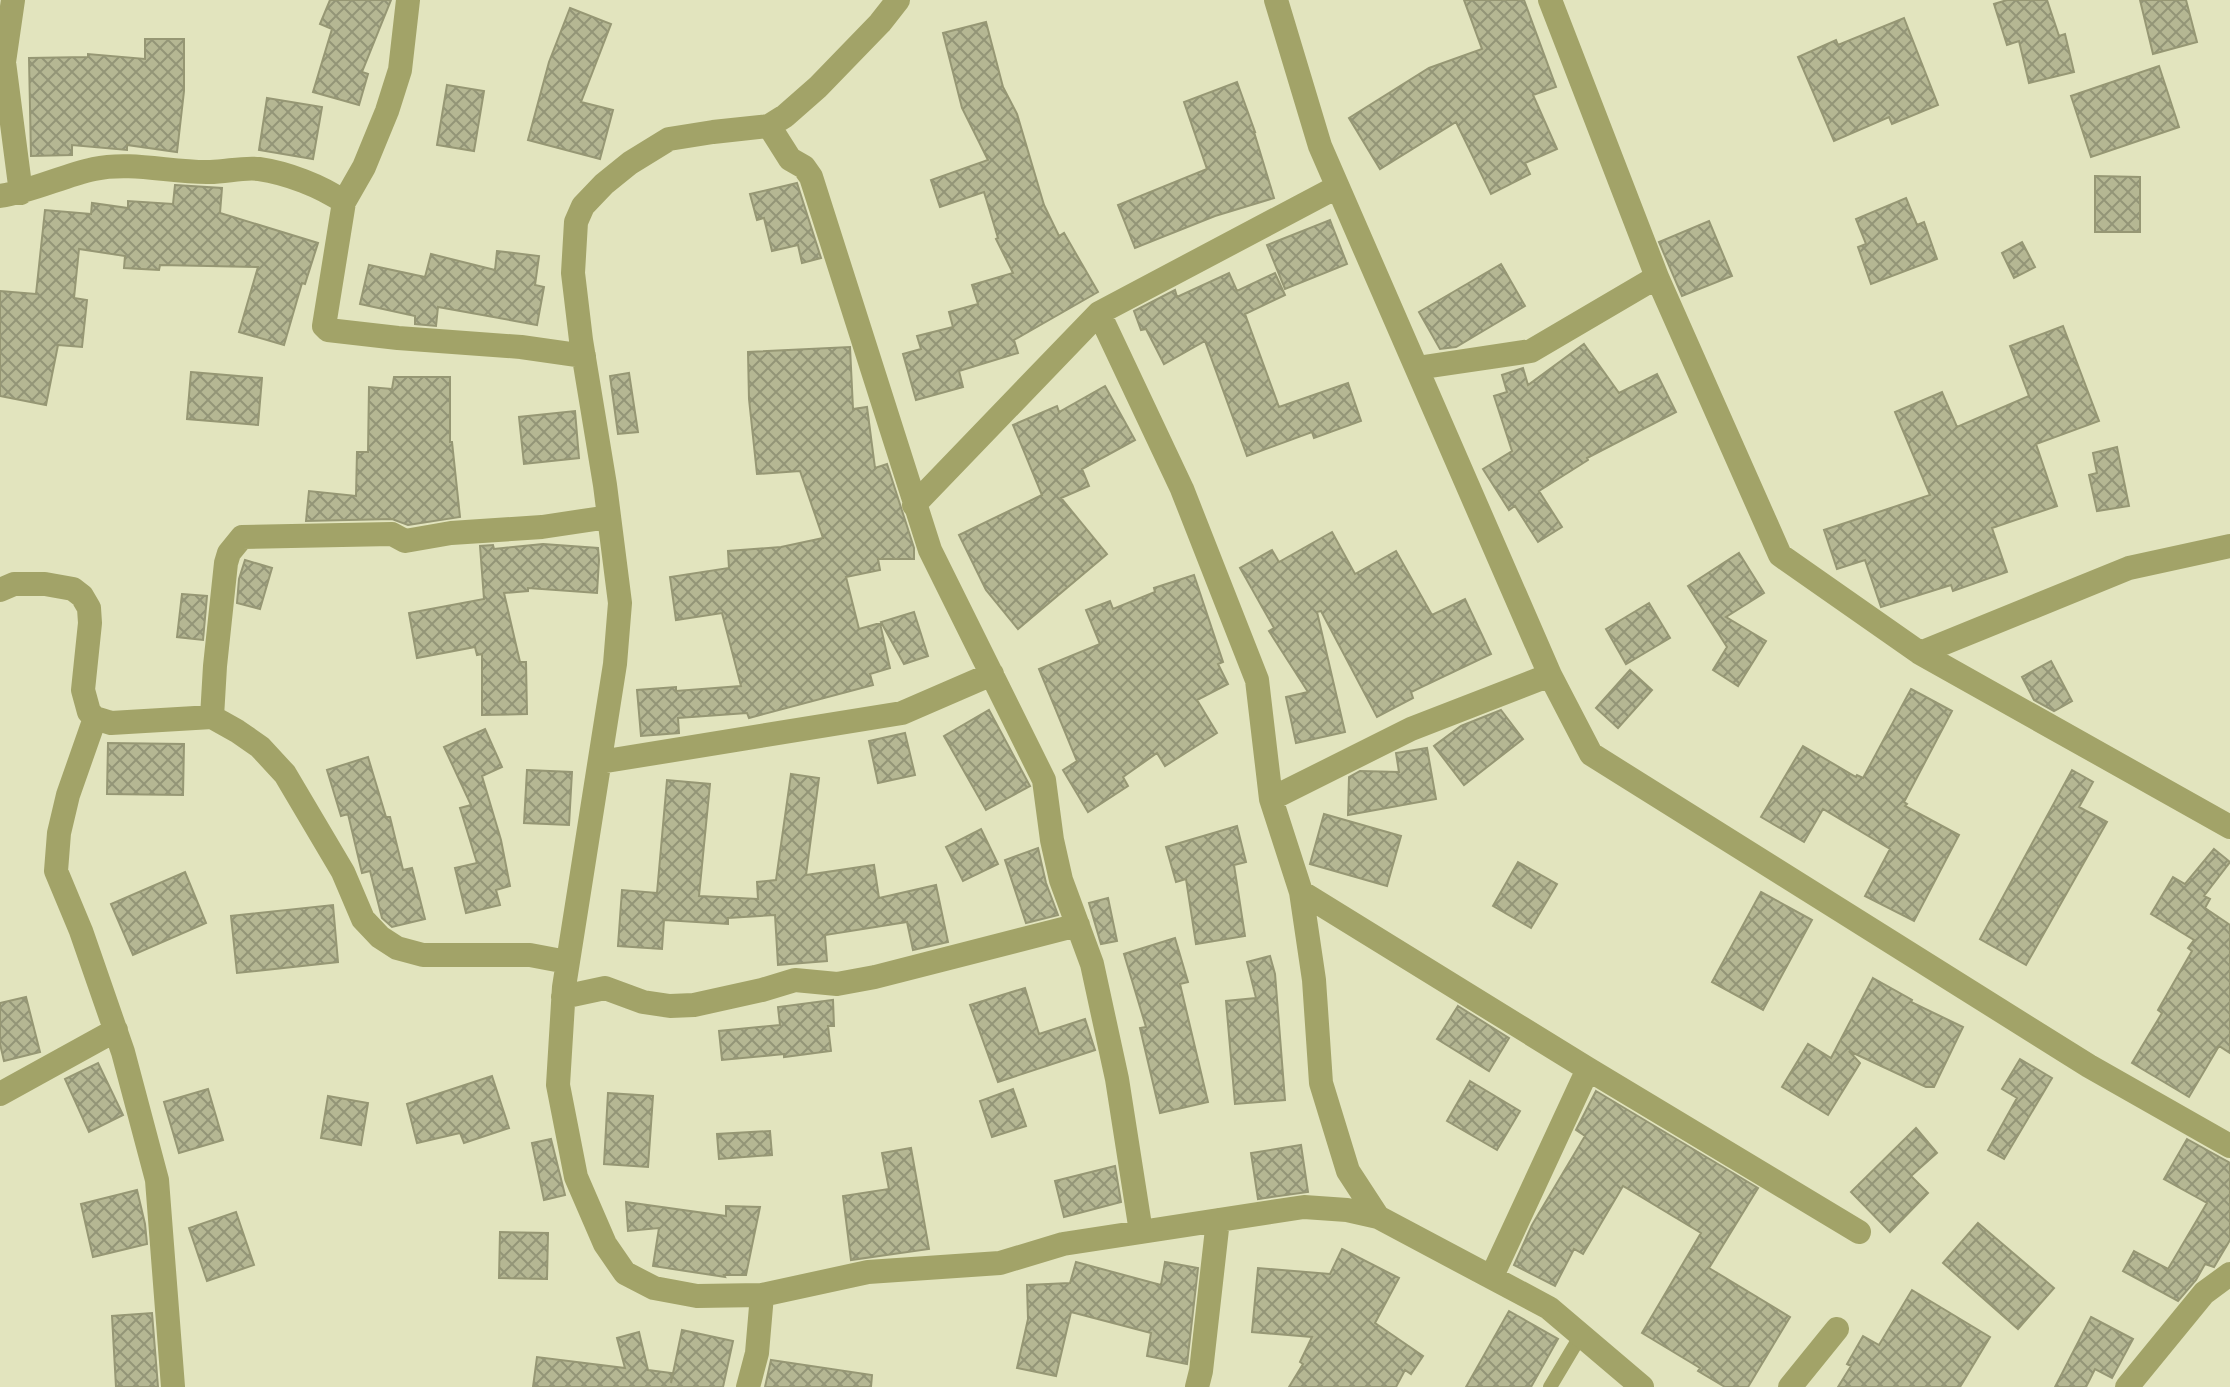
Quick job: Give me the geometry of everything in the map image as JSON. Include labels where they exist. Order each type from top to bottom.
[{"type":"street","points":[[13,0],[4,62],[10,194],[112,167],[208,172],[258,169],[330,192],[344,202]]},
{"type":"street","points":[[408,0],[400,70],[364,167],[344,202],[324,326],[328,330],[521,347],[584,356]]},
{"type":"street","points":[[898,0],[818,87],[785,116],[769,126],[669,139],[630,163],[604,184],[583,206],[576,222],[573,273],[620,603],[615,664],[567,962],[558,1085],[576,1177],[605,1244],[625,1273],[654,1288],[697,1296],[762,1295],[868,1272],[1000,1263],[1063,1244],[1304,1207],[1347,1210],[1378,1217],[1549,1308],[1642,1387]]},
{"type":"street","points":[[1276,0],[1320,146],[1337,187],[1550,675],[1591,754],[2089,1066],[2230,1146]]},
{"type":"street","points":[[1550,0],[1657,277],[1780,555],[1920,653],[2230,827]]},
{"type":"street","points":[[769,126],[790,159],[804,167],[811,177],[930,550],[1044,780],[1061,880],[1092,964],[1117,1079],[1141,1232]]},
{"type":"street","points":[[914,505],[1099,313],[1337,187]]},
{"type":"street","points":[[1417,368],[1531,351],[1657,277]]},
{"type":"street","points":[[1099,313],[1182,489],[1257,680],[1271,799],[1301,892],[1314,980],[1321,1083],[1348,1171],[1378,1217]]},
{"type":"street","points":[[212,717],[226,563],[229,553],[242,537],[392,534],[405,541],[451,533],[542,527],[609,517]]},
{"type":"street","points":[[1920,653],[2129,568],[2230,546]]},
{"type":"street","points":[[0,590],[14,584],[45,584],[73,589],[82,596],[89,608],[90,623],[83,690],[89,712],[95,718],[111,723],[212,717],[260,747],[285,774],[343,872],[363,919],[380,937],[397,948],[423,955],[530,955],[567,962]]},
{"type":"street","points":[[600,762],[902,713],[992,674]]},
{"type":"street","points":[[1271,799],[1411,729],[1550,675]]},
{"type":"street","points":[[95,718],[68,795],[59,833],[56,871],[116,1030],[157,1180],[173,1387]]},
{"type":"street","points":[[1301,892],[1859,1232]]},
{"type":"street","points":[[563,997],[605,988],[643,1002],[670,1006],[694,1005],[795,980],[837,984],[875,977],[1078,925]]},
{"type":"street","points":[[0,1094],[116,1030]]},
{"type":"street","points":[[1492,1276],[1588,1069]]},
{"type":"street","points":[[1197,1387],[1218,1220]]},
{"type":"street","points":[[2127,1387],[2204,1293],[2230,1274]]},
{"type":"street","points":[[748,1387],[757,1353],[762,1295]]},
{"type":"street","points":[[1790,1387],[1837,1329]]},
{"type":"lane","points":[[1550,1387],[1581,1335]]},
{"type":"building","points":[[330,0],[391,0],[362,72],[368,74],[359,105],[313,92],[332,29],[320,24]]},
{"type":"building","points":[[1464,0],[1524,0],[1556,87],[1533,95],[1557,149],[1525,163],[1530,174],[1491,194],[1456,122],[1380,169],[1349,118],[1429,68],[1482,49]]},
{"type":"building","points":[[2007,0],[2047,0],[2059,36],[2065,34],[2074,72],[2029,83],[2019,41],[2007,45],[1994,4]]},
{"type":"building","points":[[2140,0],[2186,0],[2197,42],[2153,54]]},
{"type":"building","points":[[570,8],[611,24],[581,102],[613,110],[600,159],[528,140],[549,62]]},
{"type":"building","points":[[1904,18],[1938,105],[1892,124],[1889,117],[1834,141],[1798,57],[1836,40],[1838,45]]},
{"type":"building","points":[[986,22],[1003,87],[1017,114],[1044,205],[1059,236],[1064,233],[1098,292],[1014,340],[1018,353],[959,371],[963,387],[916,400],[903,354],[921,349],[917,336],[953,327],[949,312],[978,304],[972,285],[1013,273],[996,239],[984,192],[940,207],[931,180],[988,160],[962,108],[943,33]]},
{"type":"building","points":[[145,39],[184,39],[184,91],[177,152],[127,145],[127,150],[72,145],[72,155],[31,156],[29,58],[88,57],[88,54],[145,59]]},
{"type":"building","points":[[2159,66],[2179,127],[2091,157],[2071,96]]},
{"type":"building","points":[[1237,82],[1274,198],[1215,216],[1135,248],[1118,205],[1207,169],[1184,102]]},
{"type":"building","points":[[447,85],[484,91],[474,151],[437,145]]},
{"type":"building","points":[[267,98],[322,107],[313,159],[259,150]]},
{"type":"building","points":[[2095,176],[2140,177],[2140,232],[2095,232]]},
{"type":"building","points":[[797,183],[821,258],[802,263],[798,245],[772,251],[764,218],[757,220],[750,194]]},
{"type":"building","points":[[175,185],[222,188],[220,213],[318,243],[305,284],[302,283],[284,345],[239,332],[258,267],[160,265],[159,270],[124,268],[125,256],[79,249],[74,298],[87,300],[82,347],[58,345],[46,405],[0,396],[0,291],[36,294],[45,210],[91,214],[92,203],[128,208],[128,201],[173,204]]},
{"type":"building","points":[[1906,198],[1917,225],[1924,222],[1937,259],[1871,284],[1858,247],[1866,244],[1856,219]]},
{"type":"building","points":[[1330,220],[1347,264],[1285,289],[1267,245]]},
{"type":"building","points":[[1709,221],[1732,276],[1682,296],[1659,242]]},
{"type":"building","points":[[2022,242],[2035,267],[2014,278],[2002,253]]},
{"type":"building","points":[[497,251],[539,256],[535,285],[544,287],[537,325],[438,307],[436,326],[415,324],[415,316],[360,304],[369,265],[425,277],[431,254],[495,270]]},
{"type":"building","points":[[1501,264],[1525,306],[1456,347],[1440,349],[1419,312]]},
{"type":"building","points":[[1229,273],[1237,291],[1275,273],[1285,295],[1245,314],[1279,407],[1348,383],[1361,421],[1314,438],[1312,432],[1247,456],[1205,341],[1164,364],[1146,329],[1141,330],[1134,311],[1175,290],[1177,297]]},
{"type":"building","points":[[2063,326],[2099,421],[2036,444],[2057,506],[1992,528],[2007,572],[1953,591],[1951,585],[1881,607],[1865,560],[1837,569],[1824,530],[1930,495],[1895,412],[1942,392],[1957,427],[2029,396],[2010,346]]},
{"type":"building","points":[[1584,344],[1619,393],[1657,374],[1676,412],[1587,458],[1539,491],[1562,527],[1538,542],[1515,506],[1509,510],[1483,469],[1512,451],[1494,396],[1507,392],[1502,375],[1523,368],[1528,385]]},
{"type":"building","points":[[850,347],[853,409],[867,407],[875,468],[887,464],[914,548],[914,559],[878,559],[880,570],[846,577],[859,629],[880,623],[890,668],[870,674],[873,685],[749,718],[747,713],[678,718],[679,733],[641,736],[637,690],[676,687],[676,691],[741,686],[722,613],[676,620],[670,577],[729,568],[728,551],[781,547],[823,538],[800,471],[757,474],[749,399],[748,352]]},
{"type":"building","points":[[191,372],[262,378],[258,425],[187,419]]},
{"type":"building","points":[[629,373],[638,432],[618,434],[610,376]]},
{"type":"building","points":[[394,377],[450,377],[450,442],[460,517],[408,525],[392,519],[306,521],[309,491],[356,496],[357,452],[368,452],[369,387],[392,389]]},
{"type":"building","points":[[1105,386],[1135,440],[1082,469],[1089,486],[1061,498],[1107,554],[1018,629],[986,590],[959,535],[1042,495],[1013,425],[1057,406],[1059,412]]},
{"type":"building","points":[[575,411],[579,458],[524,464],[519,417]]},
{"type":"building","points":[[2117,447],[2129,506],[2097,511],[2089,475],[2097,473],[2093,453]]},
{"type":"building","points":[[1332,532],[1355,574],[1396,551],[1432,615],[1465,599],[1491,654],[1411,692],[1413,698],[1377,717],[1321,611],[1317,612],[1345,732],[1296,743],[1286,697],[1308,692],[1269,631],[1274,628],[1240,568],[1272,550],[1279,562]]},
{"type":"building","points":[[543,544],[598,548],[597,593],[528,588],[528,591],[504,593],[520,662],[526,662],[527,714],[482,715],[482,654],[477,655],[475,647],[417,658],[409,613],[484,599],[480,546],[493,545],[494,549]]},
{"type":"building","points":[[1739,553],[1764,593],[1726,617],[1766,641],[1738,686],[1713,670],[1727,647],[1688,586]]},
{"type":"building","points":[[245,560],[272,568],[260,609],[237,603],[239,579]]},
{"type":"building","points":[[1194,575],[1223,662],[1218,664],[1228,684],[1197,700],[1217,733],[1165,766],[1157,753],[1123,777],[1128,786],[1088,812],[1063,770],[1077,761],[1039,669],[1100,644],[1086,610],[1110,601],[1113,609],[1155,592],[1154,588]]},
{"type":"building","points":[[182,594],[207,596],[203,640],[177,637]]},
{"type":"building","points":[[1649,603],[1670,638],[1626,664],[1606,629]]},
{"type":"building","points":[[914,612],[928,656],[904,664],[881,622]]},
{"type":"building","points":[[2051,661],[2072,701],[2054,711],[2034,700],[2022,677]]},
{"type":"building","points":[[1630,670],[1652,690],[1618,728],[1596,708]]},
{"type":"building","points":[[1911,689],[1952,711],[1904,802],[1907,804],[1905,806],[1959,835],[1914,921],[1865,896],[1890,849],[1823,809],[1804,842],[1761,817],[1803,746],[1856,777],[1863,778]]},
{"type":"building","points":[[989,710],[1030,786],[986,810],[944,736]]},
{"type":"building","points":[[1501,710],[1523,739],[1464,785],[1434,746],[1461,726]]},
{"type":"building","points":[[485,729],[502,767],[482,776],[501,840],[510,886],[496,890],[500,905],[466,913],[455,868],[477,863],[460,808],[471,805],[444,747]]},
{"type":"building","points":[[905,733],[915,775],[878,783],[869,741]]},
{"type":"building","points":[[108,743],[184,744],[183,795],[107,794]]},
{"type":"building","points":[[1427,748],[1436,799],[1348,815],[1349,777],[1360,771],[1399,772],[1396,753]]},
{"type":"building","points":[[368,757],[386,817],[390,817],[403,870],[412,868],[425,919],[392,927],[382,918],[370,871],[362,873],[348,814],[341,816],[327,770]]},
{"type":"building","points":[[527,770],[572,772],[569,825],[524,823]]},
{"type":"building","points":[[2072,770],[2093,782],[2079,807],[2107,822],[2026,965],[1980,939]]},
{"type":"building","points":[[791,774],[819,778],[806,875],[874,865],[879,898],[936,885],[948,942],[913,950],[907,922],[825,935],[827,961],[778,965],[775,915],[728,918],[728,924],[664,920],[662,949],[618,946],[622,890],[657,893],[667,780],[710,784],[699,896],[758,899],[757,882],[776,880]]},
{"type":"building","points":[[1324,814],[1401,836],[1387,886],[1310,864]]},
{"type":"building","points":[[1237,826],[1246,862],[1234,865],[1245,936],[1196,944],[1186,879],[1176,882],[1166,847]]},
{"type":"building","points":[[981,829],[998,864],[963,881],[946,847]]},
{"type":"building","points":[[1038,848],[1058,915],[1026,923],[1005,860]]},
{"type":"building","points":[[2214,849],[2230,862],[2204,896],[2210,899],[2205,908],[2230,925],[2230,1053],[2219,1046],[2189,1097],[2132,1063],[2162,1013],[2158,1010],[2192,951],[2188,948],[2194,940],[2151,914],[2173,877],[2185,884]]},
{"type":"building","points":[[1518,862],[1557,884],[1531,928],[1493,906]]},
{"type":"building","points":[[185,872],[206,923],[133,955],[111,904]]},
{"type":"building","points":[[1761,892],[1812,920],[1763,1010],[1712,982]]},
{"type":"building","points":[[1108,898],[1117,941],[1101,944],[1089,903]]},
{"type":"building","points":[[333,905],[338,962],[237,973],[231,916]]},
{"type":"building","points":[[1175,938],[1188,982],[1180,984],[1208,1102],[1160,1113],[1140,1028],[1146,1027],[1124,954]]},
{"type":"building","points":[[1270,956],[1275,974],[1285,1100],[1235,1104],[1226,1001],[1256,998],[1247,962]]},
{"type":"building","points":[[1873,978],[1911,1002],[1963,1027],[1934,1087],[1926,1087],[1849,1051],[1860,1063],[1828,1115],[1782,1087],[1808,1044],[1831,1058]]},
{"type":"building","points":[[1025,988],[1039,1034],[1085,1019],[1095,1050],[998,1082],[970,1005]]},
{"type":"building","points":[[26,997],[40,1052],[4,1061],[0,1044],[0,1003]]},
{"type":"building","points":[[833,1000],[834,1026],[828,1026],[831,1051],[722,1060],[719,1031],[780,1025],[778,1007]]},
{"type":"building","points":[[1458,1006],[1509,1038],[1489,1071],[1437,1039]]},
{"type":"building","points":[[2020,1059],[2052,1078],[2004,1159],[1988,1150],[2017,1098],[2002,1089]]},
{"type":"building","points":[[98,1063],[123,1115],[89,1132],[65,1079]]},
{"type":"building","points":[[492,1076],[509,1128],[464,1143],[460,1133],[417,1143],[407,1104]]},
{"type":"building","points":[[1470,1081],[1520,1111],[1497,1150],[1447,1121]]},
{"type":"building","points":[[208,1089],[223,1140],[179,1153],[164,1102]]},
{"type":"building","points":[[1013,1089],[1026,1126],[992,1137],[980,1101]]},
{"type":"building","points":[[1596,1091],[1758,1188],[1709,1268],[1790,1317],[1748,1387],[1725,1387],[1642,1333],[1701,1233],[1623,1186],[1583,1254],[1574,1249],[1555,1286],[1514,1265],[1532,1225],[1585,1136],[1576,1130]]},
{"type":"building","points":[[608,1093],[653,1096],[648,1167],[604,1164]]},
{"type":"building","points":[[328,1096],[368,1103],[361,1145],[321,1138]]},
{"type":"building","points":[[1916,1128],[1937,1153],[1911,1176],[1928,1193],[1890,1232],[1851,1192]]},
{"type":"building","points":[[770,1131],[772,1155],[719,1159],[717,1134]]},
{"type":"building","points":[[551,1139],[565,1195],[544,1200],[532,1143]]},
{"type":"building","points":[[2187,1139],[2230,1163],[2230,1240],[2214,1267],[2205,1264],[2178,1301],[2123,1271],[2134,1251],[2168,1269],[2207,1203],[2164,1179]]},
{"type":"building","points":[[1301,1145],[1308,1192],[1258,1199],[1251,1153]]},
{"type":"building","points":[[911,1148],[929,1249],[851,1260],[843,1196],[889,1189],[882,1153]]},
{"type":"building","points":[[1115,1166],[1121,1202],[1064,1217],[1055,1181]]},
{"type":"building","points":[[137,1190],[147,1244],[93,1257],[81,1204]]},
{"type":"building","points":[[626,1202],[726,1216],[726,1206],[760,1207],[746,1275],[725,1277],[653,1266],[659,1228],[628,1231]]},
{"type":"building","points":[[236,1212],[254,1265],[207,1281],[189,1228]]},
{"type":"building","points":[[1978,1223],[2054,1288],[2018,1329],[1943,1263]]},
{"type":"building","points":[[500,1232],[548,1233],[547,1279],[499,1278]]},
{"type":"building","points":[[1342,1249],[1399,1278],[1375,1323],[1423,1356],[1411,1374],[1405,1370],[1396,1387],[1289,1387],[1303,1364],[1300,1362],[1312,1337],[1252,1332],[1258,1268],[1330,1274]]},
{"type":"building","points":[[1076,1262],[1161,1285],[1165,1262],[1198,1268],[1187,1364],[1147,1356],[1151,1333],[1071,1312],[1056,1376],[1017,1368],[1028,1319],[1027,1285],[1070,1283]]},
{"type":"building","points":[[1912,1290],[1990,1337],[1960,1387],[1838,1387],[1851,1366],[1847,1364],[1863,1336],[1879,1345]]},
{"type":"building","points":[[1509,1311],[1558,1339],[1531,1387],[1466,1387]]},
{"type":"building","points":[[152,1313],[158,1387],[116,1387],[112,1316]]},
{"type":"building","points":[[2091,1317],[2133,1339],[2112,1378],[2095,1369],[2086,1387],[2055,1387]]},
{"type":"building","points":[[682,1330],[733,1341],[723,1387],[533,1387],[537,1357],[625,1368],[617,1338],[639,1332],[648,1370],[672,1373],[671,1383]]},
{"type":"building","points":[[771,1360],[872,1375],[871,1387],[765,1387]]}]
